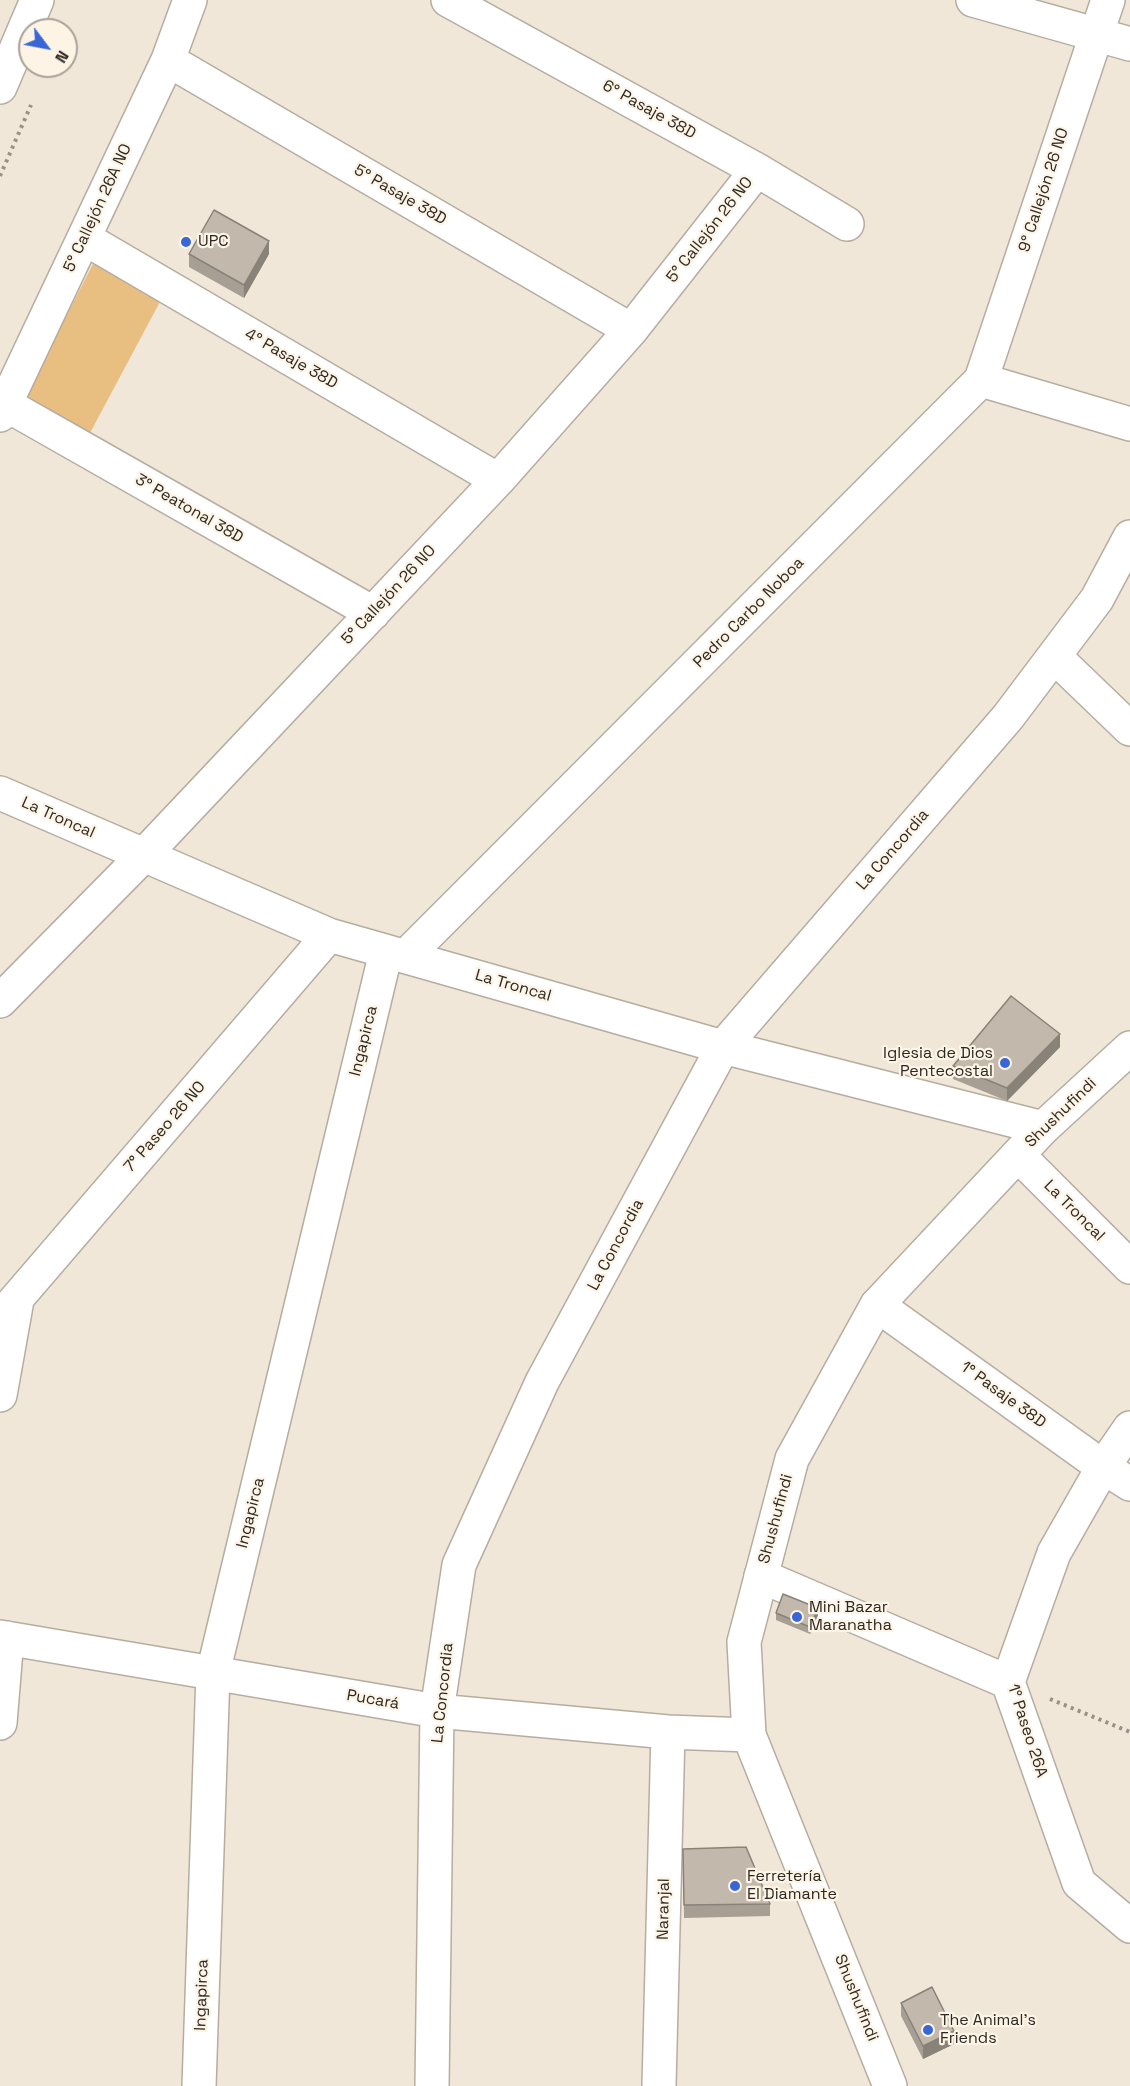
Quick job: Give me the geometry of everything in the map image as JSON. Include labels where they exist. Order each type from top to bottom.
[{"type":"main road","points":[[0,87],[37,0]]},
{"type":"main road","name":"5° Callejón 26A NO","points":[[3,410],[168,60],[190,0]]},
{"type":"main road","name":"6° Pasaje 38D","points":[[448,0],[757,170],[847,224]]},
{"type":"main road","points":[[973,0],[1130,44]]},
{"type":"main road","name":"9° Callejón 26 NO","points":[[981,380],[1108,0]]},
{"type":"main road","name":"5° Pasaje 38D","points":[[168,60],[631,330]]},
{"type":"main road","name":"5° Callejón 26 NO","points":[[0,1001],[143,856],[498,480],[631,330],[757,170]]},
{"type":"main road","name":"4° Pasaje 38D","points":[[84,238],[498,480]]},
{"type":"main road","points":[[981,380],[1130,424]]},
{"type":"main road","name":"Pedro Carbo Noboa","points":[[396,954],[981,380]]},
{"type":"main road","name":"3° Peatonal 38D","points":[[3,410],[373,613]]},
{"type":"main road","name":"La Concordia","points":[[432,2086],[437,1711],[459,1564],[542,1382],[723,1047],[1008,717],[1096,599],[1130,537]]},
{"type":"main road","points":[[1054,656],[1130,729]]},
{"type":"main road","name":"La Troncal","points":[[0,793],[329,935],[723,1047],[1043,1128]]},
{"type":"main road","name":"7° Paseo 26 NO","points":[[9,1309],[329,935]]},
{"type":"main road","name":"Ingapirca","points":[[199,2086],[213,1673],[396,954]]},
{"type":"main road","name":"Shushufindi","points":[[890,2086],[749,1735],[744,1642],[792,1459],[877,1305],[1043,1128],[1130,1048]]},
{"type":"main road","name":"La Troncal","points":[[1018,1155],[1130,1267]]},
{"type":"main road","name":"1° Pasaje 38D","points":[[877,1305],[1117,1476]]},
{"type":"main road","points":[[0,1395],[9,1309]]},
{"type":"main road","name":"1° Paseo 26A","points":[[1130,1428],[1117,1476],[1054,1553],[1008,1682],[1078,1883],[1130,1926]]},
{"type":"main road","points":[[761,1576],[1008,1682]]},
{"type":"main road","points":[[0,1723],[3,1638]]},
{"type":"main road","name":"Pucará","points":[[3,1638],[437,1711],[668,1732],[749,1735]]},
{"type":"main road","name":"Naranjal","points":[[659,2086],[668,1732]]},
{"type":"path","points":[[0,176],[33,99]]},
{"type":"path","points":[[1008,1682],[1130,1732]]},
{"type":"shaded area","points":[[97,256],[162,298],[90,433],[26,395]]},
{"type":"building","points":[[214,210],[269,241],[244,285],[189,254]]},
{"type":"building","name":"Iglesia de Dios Pentecostal","points":[[1011,996],[1060,1034],[1007,1088],[953,1066]]},
{"type":"building","name":"Mini Bazar Maranatha","points":[[783,1594],[818,1608],[810,1627],[776,1613]]},
{"type":"building","points":[[746,1847],[770,1904],[684,1905],[683,1849]]},
{"type":"building","name":"The Animal's Friends","points":[[932,1987],[954,2031],[923,2046],[901,2003]]},
{"type":"place","name":"UPC","points":[[186,242]]},
{"type":"place","name":"Iglesia de Dios Pentecostal","points":[[1005,1063]]},
{"type":"place","name":"Mini Bazar Maranatha","points":[[797,1617]]},
{"type":"place","name":"Ferretería El Diamante","points":[[735,1886]]},
{"type":"place","name":"The Animal's Friends","points":[[928,2030]]}]
